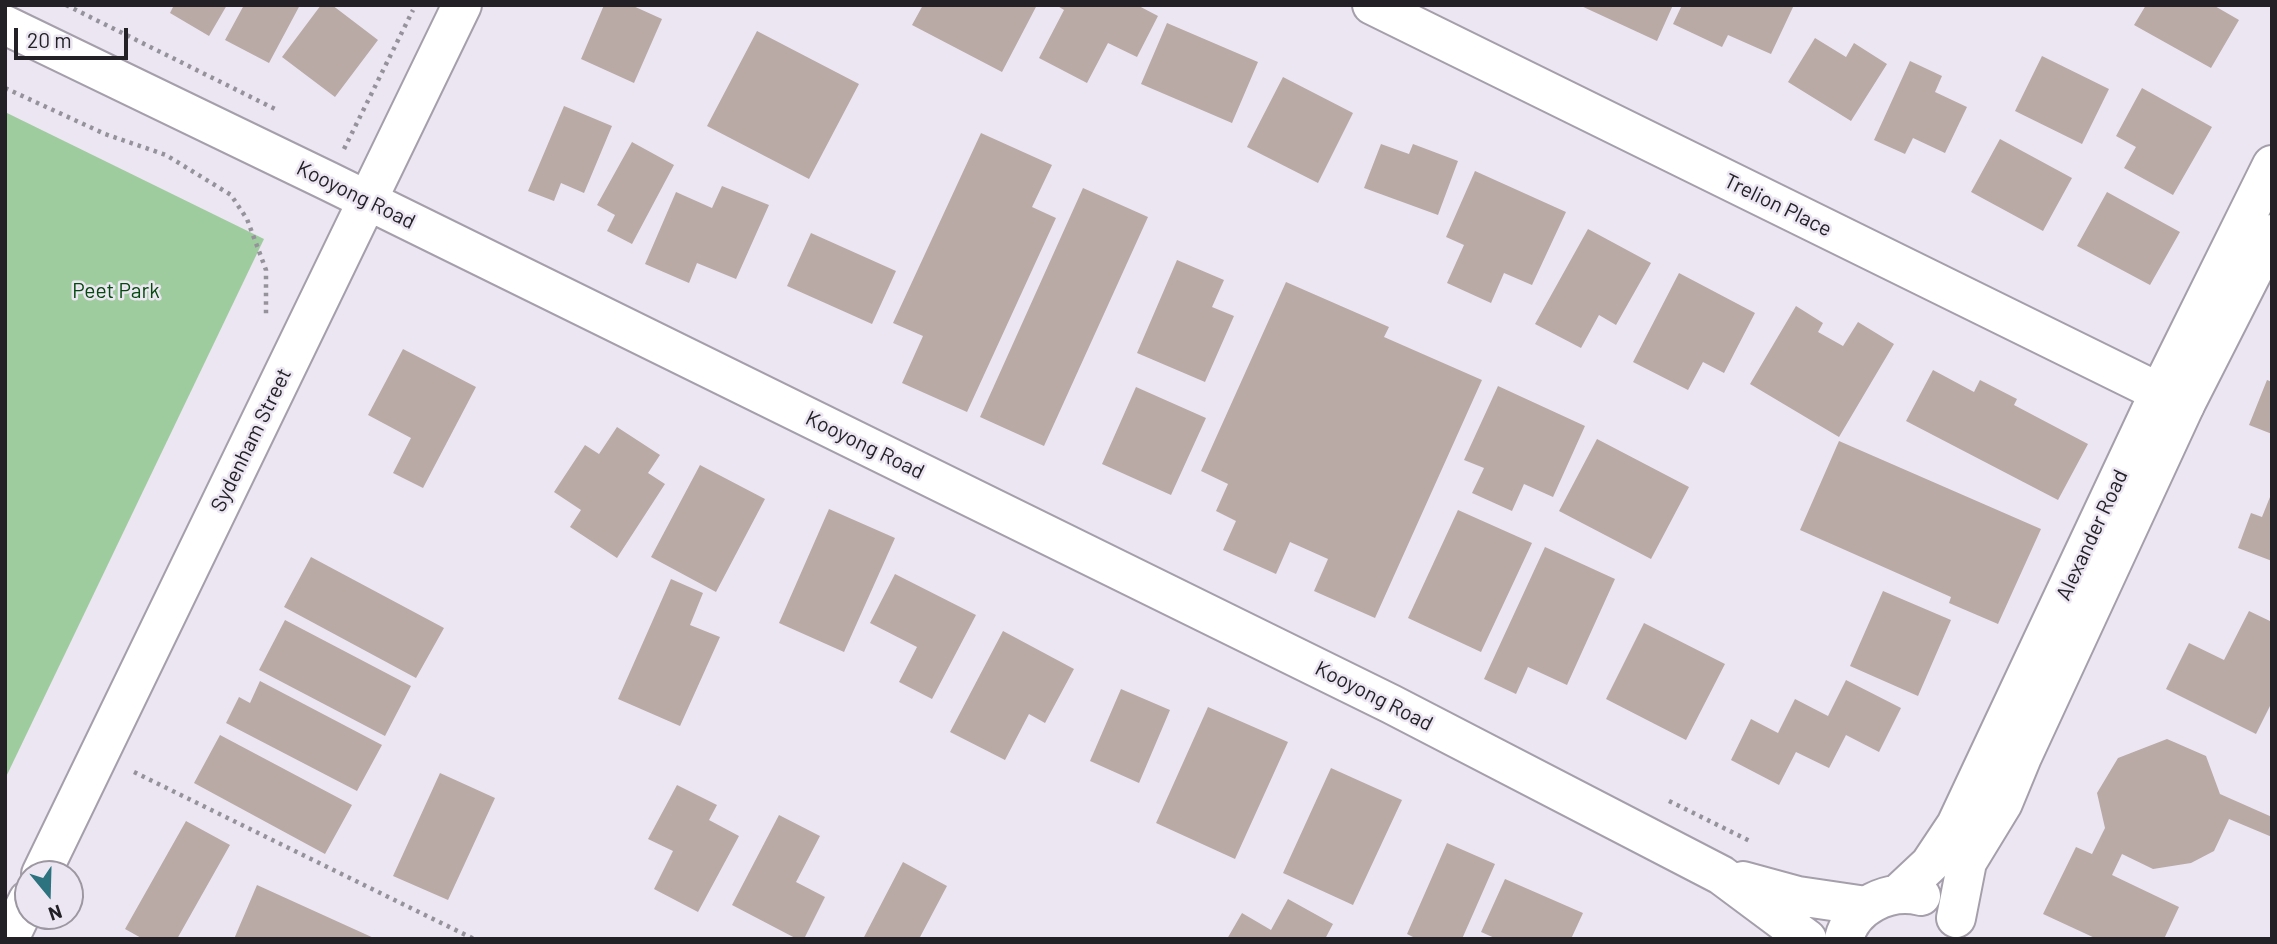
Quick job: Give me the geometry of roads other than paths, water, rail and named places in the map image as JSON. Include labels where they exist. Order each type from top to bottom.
[{"type":"street","name":"Sydenham Street","points":[[48,860],[462,5]]},
{"type":"street","name":"Trelion Place","points":[[1372,5],[2172,399]]},
{"type":"street","name":"Kooyong Road","points":[[5,24],[1391,704],[1721,875],[1807,939]]},
{"type":"street","name":"Alexander Road","points":[[1961,928],[1967,862],[2003,803],[2272,165]]},
{"type":"street","name":"Alexander Road","points":[[1844,939],[1853,919],[1930,864],[1956,825],[2172,399],[2272,234]]},
{"type":"street","name":"Kooyong Road","points":[[1721,875],[1798,896],[1882,900],[1913,894],[1928,897],[1941,904],[1961,928]]},
{"type":"park label","name":"Peet Park","points":[[116,291]]}]
